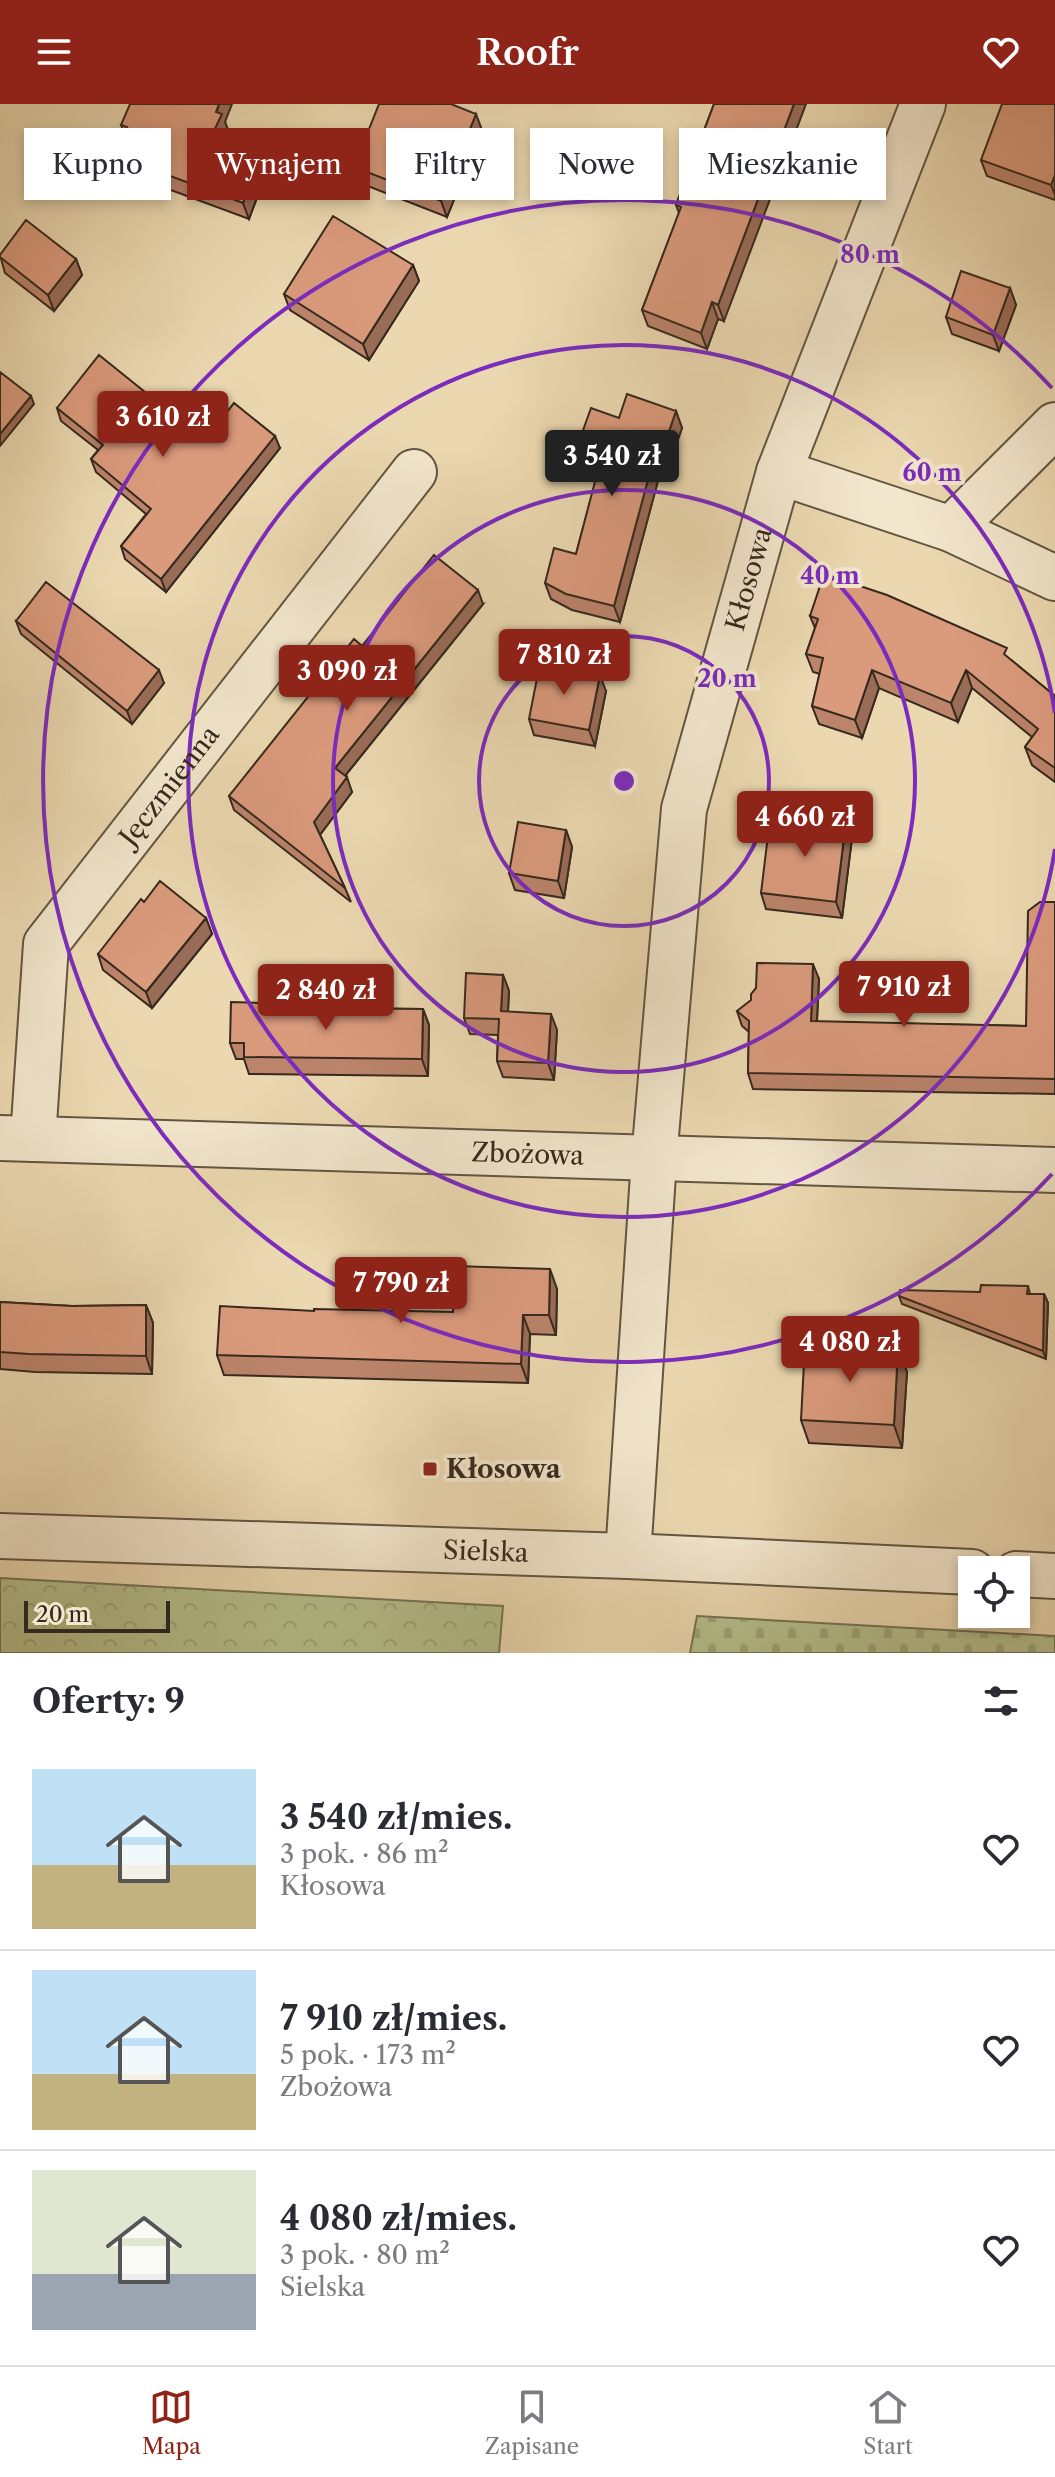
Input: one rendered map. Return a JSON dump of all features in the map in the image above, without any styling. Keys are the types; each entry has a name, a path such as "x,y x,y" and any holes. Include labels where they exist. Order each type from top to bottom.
{"street":[{"name":"Kłosowa","path":"628,1556 654,1159 684,809 779,472 923,104"},
{"path":"951,529 1055,425"},
{"name":"Jęczmienna","path":"16,1139 46,944 414,472"},
{"path":"779,472 951,529 1055,578"},
{"name":"Zbożowa","path":"16,1139 1055,1170"},
{"name":"Sielska","path":"0,1536 628,1556 958,1571"},
{"path":"1030,1575 1055,1576"}],"green space":[{"path":"0,1578 503,1606 499,1653 0,1653"},
{"path":"697,1616 1055,1636 1055,1653 690,1653"}],"building":[{"path":"130,104 219,104 216,112 222,114 215,128 187,128 187,182 171,176 171,128 127,128 121,125"},
{"path":"379,104 451,104 476,114 470,128 386,128 386,180 370,173 369,128"},
{"path":"714,104 794,104 785,128 705,128"},
{"path":"1002,104 1055,104 1055,175 1051,185 981,160"},
{"path":"679,197 679,200 758,200 718,305 712,302 701,333 642,310 681,207 676,205"},
{"path":"333,216 413,265 363,344 284,294"},
{"path":"26,220 76,259 48,295 0,257"},
{"path":"961,271 1010,288 993,335 946,317"},
{"path":"99,355 196,433 208,418 217,425 234,403 275,436 161,579 121,546 151,509 91,459 103,445 57,408"},
{"path":"0,372 31,396 0,434"},
{"path":"627,394 676,411 658,463 653,461 614,606 566,594 545,583 554,548 576,554 601,459 576,450 591,408 619,418"},
{"path":"434,555 478,590 335,768 347,777 314,822 345,888 229,796 354,639 362,646"},
{"path":"824,574 887,595 1007,648 1004,654 1055,696 1055,768 1025,747 1038,729 966,670 951,703 872,670 855,720 812,706 823,658 806,654 818,619 810,616"},
{"path":"46,582 159,670 127,711 16,621"},
{"path":"540,663 600,675 589,730 529,719"},
{"path":"795,815 846,822 836,902 761,893 769,827 794,829"},
{"path":"518,822 566,830 558,881 509,873"},
{"path":"160,881 206,918 146,992 98,954 141,899 144,902"},
{"path":"1040,902 1055,902 1055,1079 748,1073 749,1021 737,1011 751,1000 756,988 757,963 813,964 811,1021 1026,1026 1028,911"},
{"path":"466,973 503,975 501,1011 551,1014 548,1063 497,1061 499,1019 464,1018"},
{"path":"231,1002 326,1005 326,1008 423,1009 422,1059 244,1057 244,1043 230,1043"},
{"path":"454,1266 550,1269 549,1315 523,1315 521,1364 217,1355 220,1306 314,1311 453,1312"},
{"path":"981,1285 1028,1286 1027,1294 1044,1294 1043,1351 899,1296 900,1290 980,1292"},
{"path":"0,1302 72,1306 146,1305 146,1356 0,1352"},
{"path":"805,1344 898,1349 894,1425 801,1420"}],"place":[{"name":"Kłosowa","path":"430,1469"}]}
